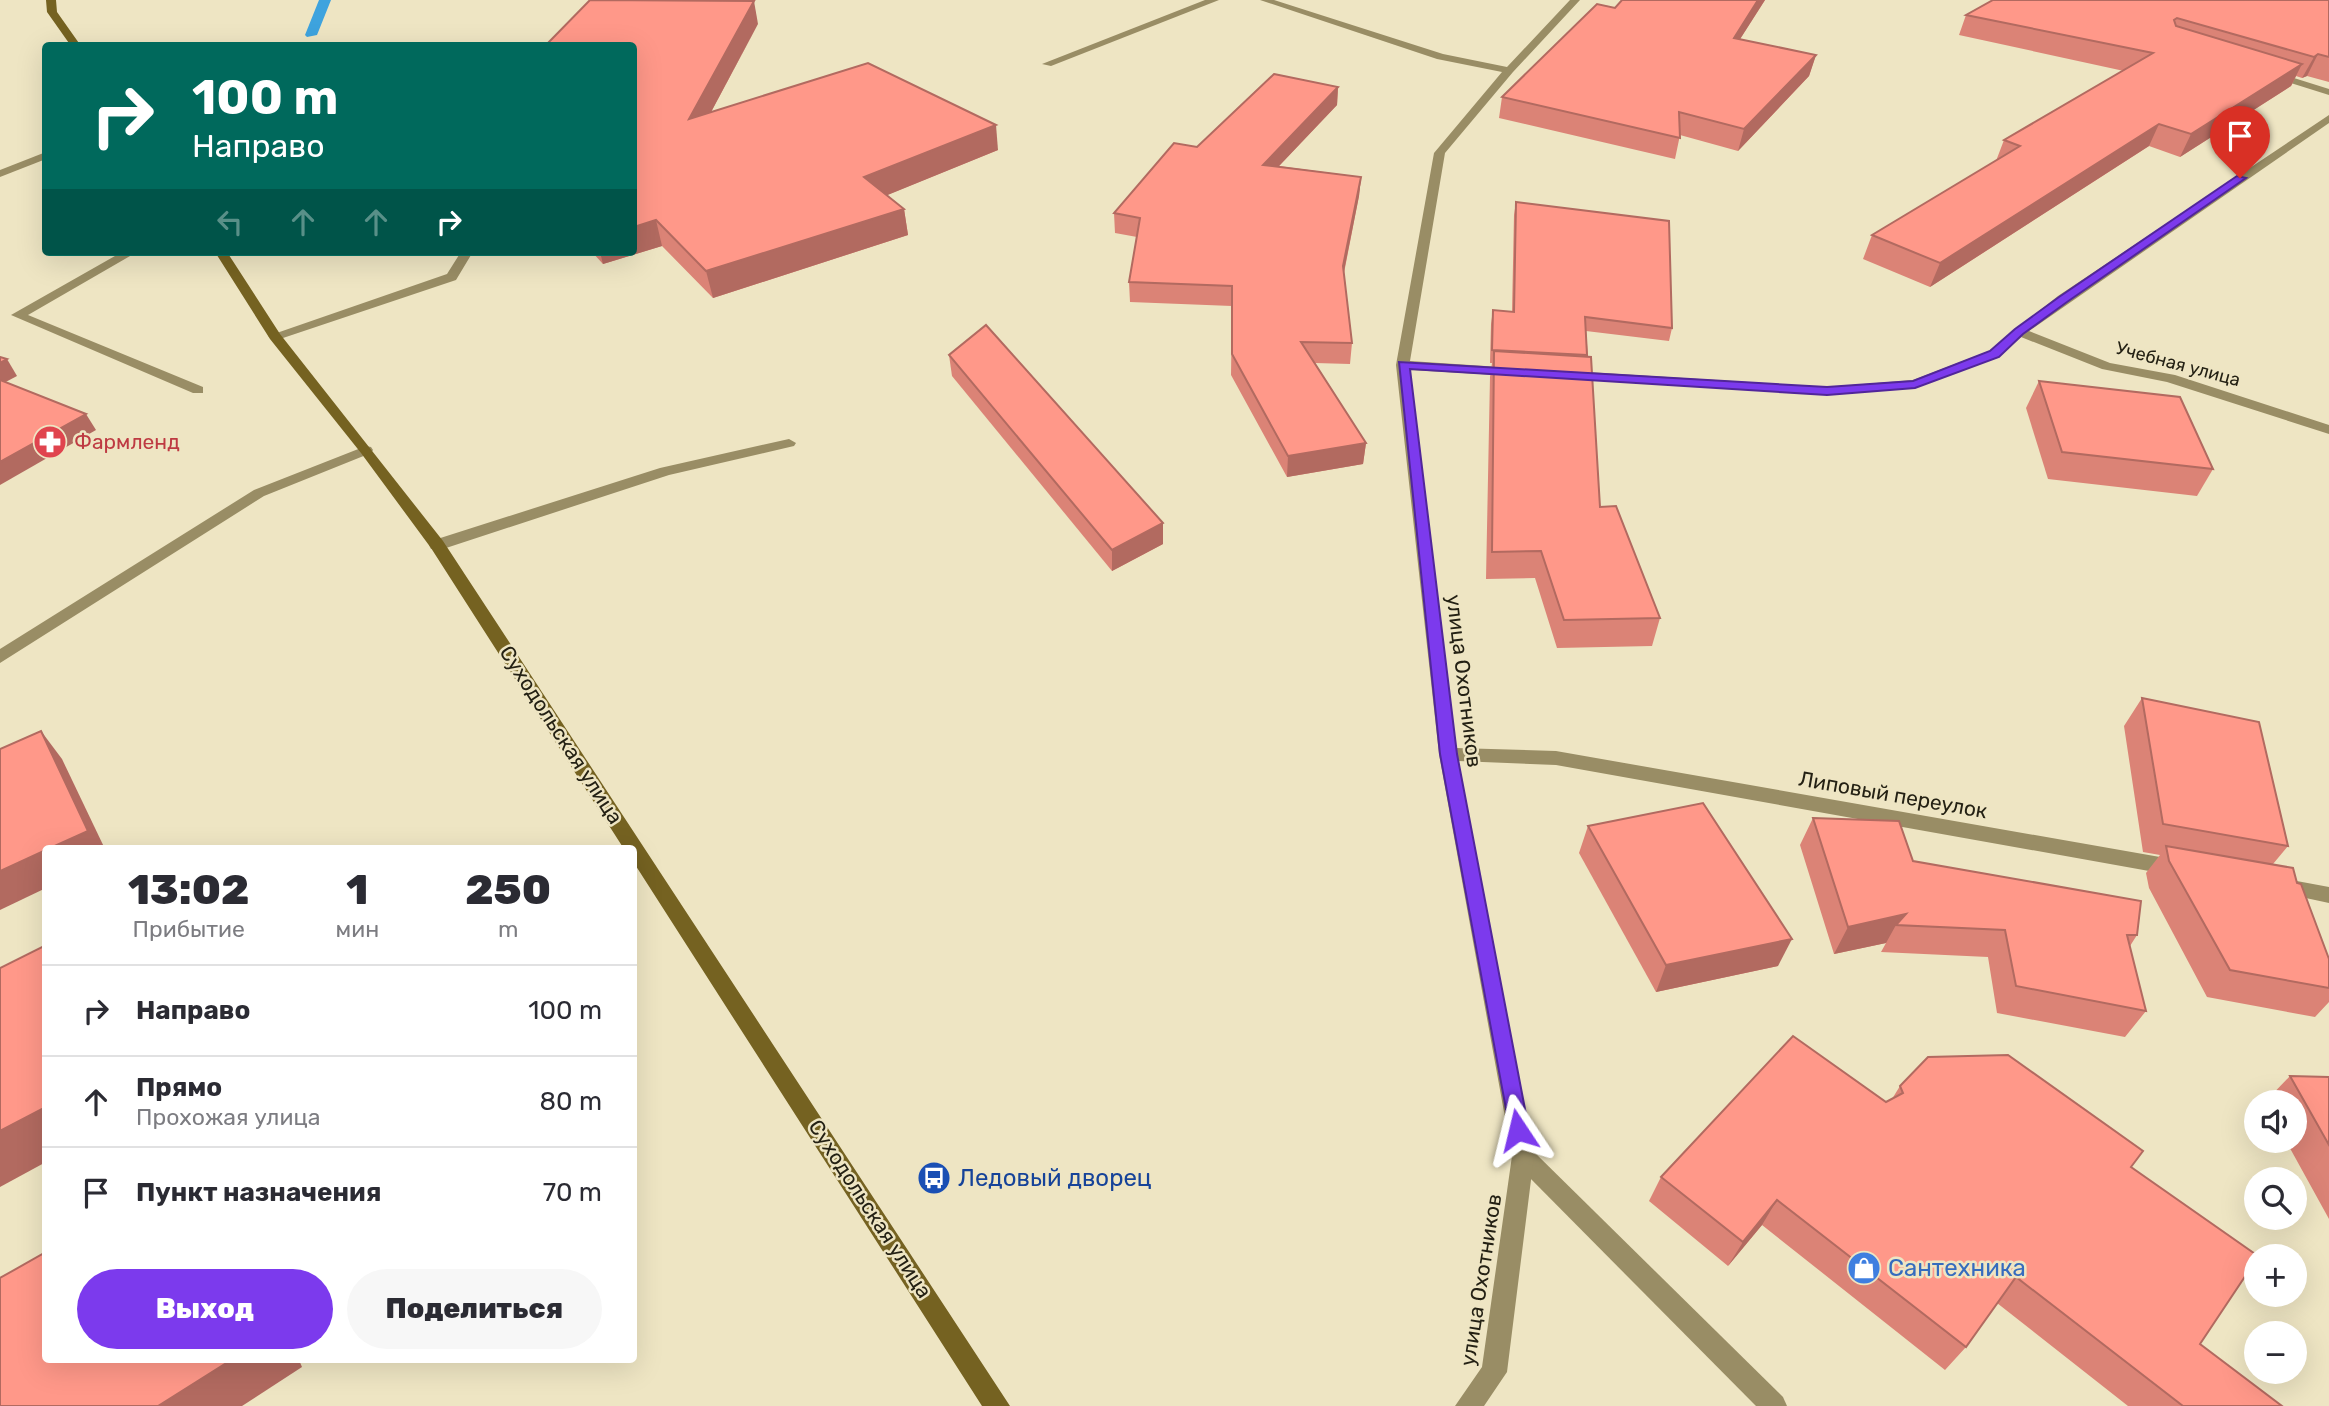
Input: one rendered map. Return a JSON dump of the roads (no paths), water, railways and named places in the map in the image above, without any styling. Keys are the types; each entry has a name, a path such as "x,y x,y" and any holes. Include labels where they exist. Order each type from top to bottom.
{"main road":[{"path":"51,0 52,12 73,42"},
{"name":"Суходольская улица","path":"224,256 275,336 437,545 632,845"},
{"name":"Суходольская улица","path":"637,852 997,1406"}],"street":[{"path":"1047,64 1214,0"},
{"path":"1265,0 1441,57 1509,70"},
{"name":"улица Охотников","path":"1468,1406 1494,1372 1523,1156 1448,754 1403,365 1440,153 1509,70 1574,0"},
{"path":"2263,71 2329,92"},
{"path":"1553,374 1827,391 1915,384 1994,354 2019,332 2329,118"},
{"path":"0,174 42,157"},
{"path":"124,256 18,315 198,390"},
{"path":"275,336 452,277 464,256"},
{"name":"Учебная улица","path":"2019,332 2107,366 2170,378 2329,430"},
{"path":"1403,365 1526,372"},
{"path":"437,545 665,471 789,443"},
{"path":"7,652 259,494 366,450"},
{"name":"Липовый переулок","path":"1448,754 1556,758 2193,871"},
{"path":"2261,883 2329,895"},
{"path":"1523,1156 1774,1406"}],"waterway":[{"path":"311,35 325,0"}],"place":[{"name":"Фармленд","path":"50,442"},
{"name":"Ледовый дворец","path":"934,1178"},
{"name":"Сантехника","path":"1864,1268"}]}
